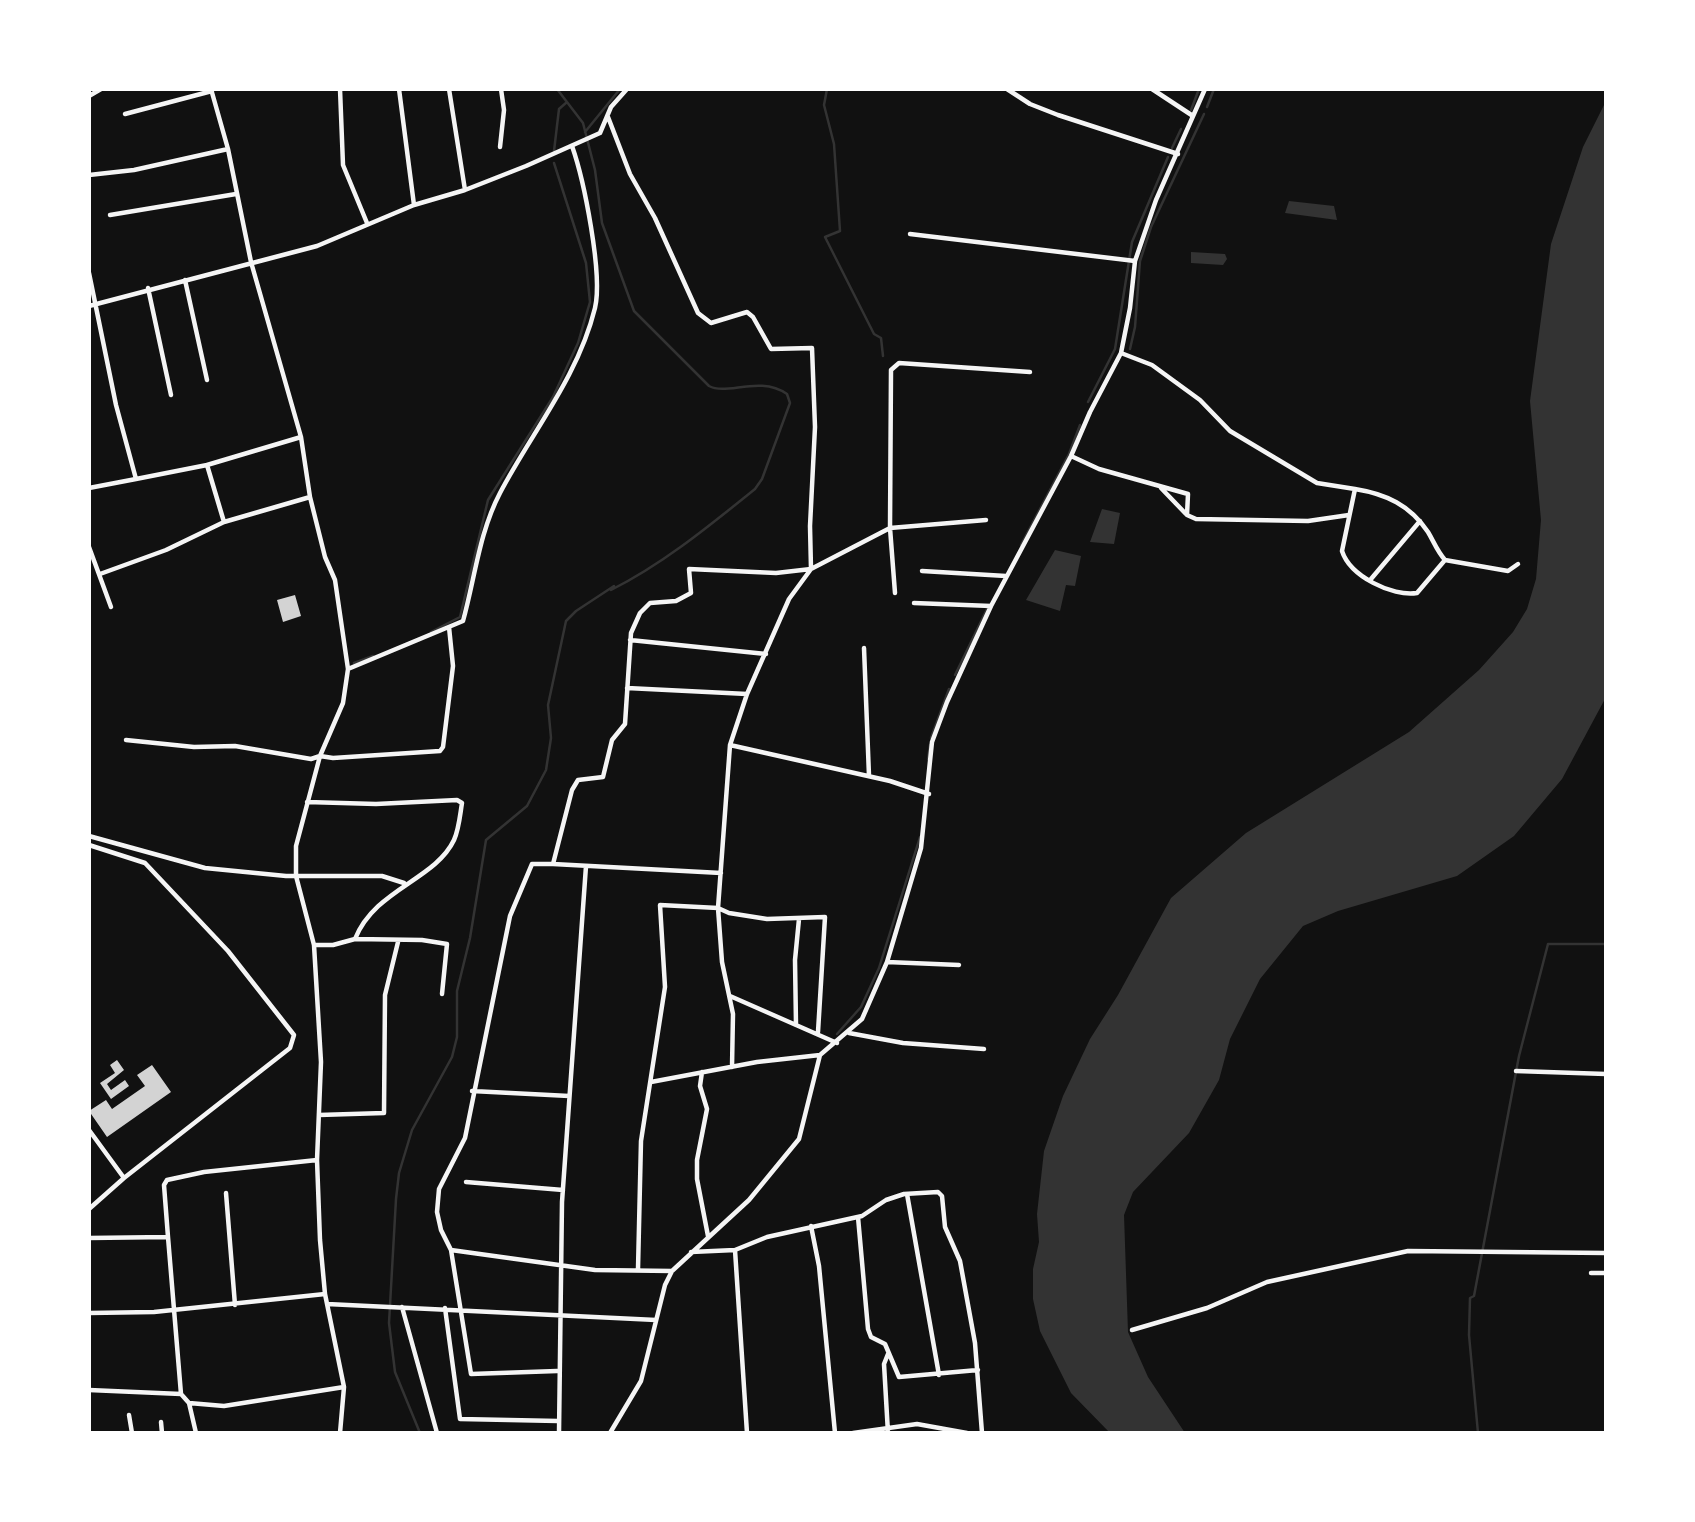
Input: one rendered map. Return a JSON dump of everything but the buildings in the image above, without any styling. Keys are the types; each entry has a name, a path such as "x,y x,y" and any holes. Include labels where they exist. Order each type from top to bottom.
{"street":[{"path":"89,96 101,89"},
{"path":"340,89 343,165 367,223"},
{"path":"399,89 414,205"},
{"path":"449,89 464,190"},
{"path":"500,147 504,110 501,89"},
{"path":"89,306 148,288 317,246 414,205 464,190 597,135 611,107 626,89"},
{"path":"1007,89 1048,111 1178,154"},
{"path":"1153,89 1193,116"},
{"path":"651,1082 820,1055 849,1033 862,1019 887,962 921,848 929,794 932,742 947,702 991,606 1071,456 1090,412 1121,353 1130,308 1131,260 1205,89"},
{"path":"125,114 211,90 228,149 251,262 301,437 310,497 325,557 335,580 348,669 343,703 320,756 307,802 296,846 296,876 314,945 321,1062 317,1160 325,1294 344,1387 340,1433"},
{"path":"608,117 630,174 655,218 698,313 711,323 747,312 753,317 771,349 812,348 815,426 810,526 811,569 789,599 747,694 730,745 718,908 722,962 730,996 735,1039 732,1067"},
{"path":"348,669 463,621 487,521 500,493 577,362 596,306 584,182 572,146"},
{"path":"89,175 134,170 228,149"},
{"path":"110,215 236,194"},
{"path":"910,234 1131,260"},
{"path":"89,273 116,405 136,479"},
{"path":"185,280 207,380"},
{"path":"148,288 171,395"},
{"path":"1121,353 1152,365 1200,400 1230,431 1317,482 1382,493 1400,503 1420,521 1445,560 1508,571 1518,564"},
{"path":"895,593 890,528 889,377 895,365 1030,372"},
{"path":"89,488 207,465 301,437"},
{"path":"1071,456 1099,469 1188,494 1187,515"},
{"path":"207,465 224,522"},
{"path":"1160,487 1187,515 1196,519 1307,521 1349,515"},
{"path":"1355,489 1344,555 1356,570 1370,580 1404,595 1417,593 1445,560"},
{"path":"100,574 166,550 224,522 310,497"},
{"path":"553,864 572,790 578,780 603,777 612,740 625,724 630,640 640,613 650,603 676,601 691,593 689,569 776,573 811,569 890,528 986,520"},
{"path":"1370,580 1420,521"},
{"path":"89,547 111,607"},
{"path":"922,571 1006,576"},
{"path":"914,603 991,606"},
{"path":"126,740 194,747 235,746 311,760 320,756 333,758 440,751 443,747 453,666 449,627"},
{"path":"630,640 766,654"},
{"path":"864,648 869,776"},
{"path":"627,688 747,694"},
{"path":"730,745 869,776 929,794"},
{"path":"307,802 376,804 457,800 462,803 455,838 449,848 378,905 360,926 355,939"},
{"path":"89,836 205,868 296,876 382,876 404,884"},
{"path":"89,845 145,863 228,951 294,1035 290,1048 124,1178 89,1209"},
{"path":"557,1371 471,1374 451,1250 441,1230 438,1212 439,1189 465,1138 472,1091 481,1064 514,901 532,864 721,873"},
{"path":"559,1433 557,1371 560,1266 586,866"},
{"path":"638,1269 640,1153 665,987 660,905 718,908 755,918 825,917 818,1032"},
{"path":"796,1025 795,960 799,919"},
{"path":"314,945 333,945 355,939 398,942 422,940 447,944 442,994"},
{"path":"319,1115 384,1112 387,1067 385,995 398,942"},
{"path":"887,962 959,965"},
{"path":"730,996 818,1032 836,1043"},
{"path":"849,1033 902,1043 984,1049"},
{"path":"610,1433 641,1381 665,1285 672,1271 750,1200 799,1139 820,1055"},
{"path":"1516,1071 1606,1074"},
{"path":"702,1072 700,1086 707,1110 697,1160 697,1179 708,1236"},
{"path":"472,1091 569,1096"},
{"path":"89,1130 124,1178"},
{"path":"196,1433 189,1403 181,1394 164,1185 167,1180 204,1172 317,1160"},
{"path":"466,1181 564,1190"},
{"path":"690,1252 735,1250 767,1237 858,1217 886,1200 907,1194 933,1190 941,1194 946,1233 960,1261 978,1370 982,1433"},
{"path":"226,1193 235,1305"},
{"path":"907,1194 939,1375"},
{"path":"858,1217 868,1329 871,1337 882,1341 899,1377 978,1370"},
{"path":"811,1226 819,1266 835,1433"},
{"path":"89,1238 169,1237"},
{"path":"451,1250 595,1270 672,1271"},
{"path":"735,1250 747,1433"},
{"path":"1132,1330 1181,1313 1207,1308 1267,1282 1408,1251 1606,1253"},
{"path":"1591,1273 1606,1273"},
{"path":"89,1313 175,1310 325,1294"},
{"path":"327,1304 559,1313 656,1320"},
{"path":"402,1307 437,1433"},
{"path":"445,1308 460,1419 558,1421"},
{"path":"888,1353 884,1364 888,1430"},
{"path":"189,1403 224,1406 344,1387"},
{"path":"89,1390 181,1394"},
{"path":"130,1415 132,1433"},
{"path":"161,1422 162,1433"},
{"path":"853,1433 917,1424 967,1433"}],"shaded area":[{"path":"1606,101 1606,697 1562,779 1514,836 1457,876 1338,911 1303,926 1260,979 1230,1039 1219,1080 1189,1133 1133,1192 1124,1215 1128,1332 1148,1377 1185,1433 1110,1433 1071,1393 1040,1331 1033,1299 1033,1269 1039,1242 1037,1214 1044,1151 1063,1096 1090,1039 1118,995 1171,898 1246,833 1409,732 1479,670 1513,632 1527,609 1536,579 1541,520 1530,401 1551,244 1583,147"},
{"path":"1289,201 1334,206 1337,220 1285,213"},
{"path":"1191,252 1225,254 1227,259 1223,265 1191,263"},
{"path":"1102,509 1120,513 1114,544 1090,542"},
{"path":"1055,550 1081,556 1075,586 1066,585 1060,611 1026,600"}],"waterway":[{"path":"420,1433 395,1372 389,1323 396,1199 399,1173 412,1130 452,1057 457,1037 457,991 470,938 486,840 527,806 546,770 551,738 548,705 566,621 576,611 614,586 611,590 667,556 755,489 762,479 790,403 787,394 766,386 725,389 709,386 634,311 602,223 595,170 583,123 557,89"},
{"path":"585,132 620,89"},
{"path":"827,89 824,105 834,144 840,231 825,237 874,334 881,338 883,356"},
{"path":"1191,110 1199,89"},
{"path":"1207,107 1214,89"},
{"path":"554,151 559,109 567,102"},
{"path":"1130,349 1135,327 1140,261 1151,227 1204,114"},
{"path":"1172,148 1181,129"},
{"path":"1088,402 1115,349 1132,242 1168,157"},
{"path":"431,632 460,617 488,500 553,397 578,343 590,302 586,263 554,163"},
{"path":"1021,545 1069,454 1080,425"},
{"path":"955,675 987,609"},
{"path":"354,663 373,656"},
{"path":"931,738 949,689"},
{"path":"928,759 930,745"},
{"path":"837,1034 861,1007 879,968 920,837"},
{"path":"1478,1433 1469,1335 1470,1298 1474,1296 1519,1056 1548,944 1606,944"}]}
